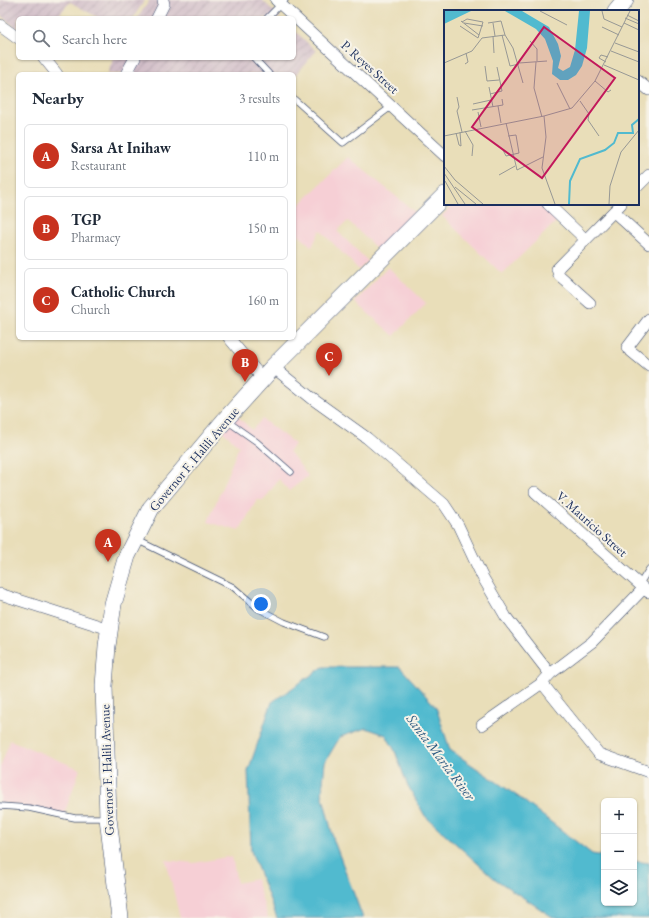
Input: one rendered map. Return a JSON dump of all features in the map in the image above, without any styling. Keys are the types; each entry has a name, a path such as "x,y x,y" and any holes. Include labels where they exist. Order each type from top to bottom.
{"main road":[{"path":"617,10 625,0"},
{"name":"Governor F. Halili Avenue","path":"120,918 108,818 104,686 109,629 118,587 127,556 152,508 267,372 444,196"}],"street":[{"path":"158,16 164,4 163,0"},
{"name":"P. Reyes Street","path":"280,1 444,155"},
{"path":"0,25 16,37"},
{"path":"46,60 55,72"},
{"path":"127,72 134,60"},
{"path":"639,81 649,90"},
{"path":"639,185 649,175"},
{"path":"549,205 585,239"},
{"path":"590,303 559,274 557,269 585,239 617,208 649,244"},
{"path":"649,319 627,348 649,366"},
{"path":"231,340 267,372 314,400 367,438 444,504 458,525 482,576 506,617 550,674"},
{"name":"V. Mauricio Street","path":"535,492 644,589"},
{"path":"482,725 542,683 550,674 592,642 644,589"},
{"path":"0,594 109,629"},
{"path":"542,683 599,754 649,772"}],"lane":[{"path":"269,16 280,1"},
{"path":"256,60 267,72"},
{"path":"296,101 343,144 392,106"},
{"path":"225,420 257,442 291,472"},
{"path":"135,539 234,587 259,609 278,619 324,637"},
{"path":"644,589 649,569"},
{"path":"0,806 29,808 75,818 108,818"}],"shaded area":[{"path":"0,0 145,0 134,16 95,16 70,2 58,16 16,16 16,27 0,15"},
{"path":"150,0 262,0 279,16 138,16"},
{"path":"296,32 316,51 296,75 296,72 108,72 113,60 296,60"},
{"path":"348,157 415,212 378,250 348,221 337,231 368,261 359,270 320,230 312,247 296,233 296,208"},
{"path":"452,205 546,205 560,218 502,274 442,216"},
{"path":"388,267 426,303 394,336 355,302"},
{"path":"236,415 252,430 262,419 295,444 289,451 308,476 289,491 279,479 264,500 257,500 239,531 208,522 239,446 222,431"},
{"path":"10,740 80,769 64,815 0,802 0,768"},
{"path":"232,856 237,883 256,879 268,918 180,918 166,860 194,863"}],"water":[{"name":"Santa Maria River","path":"323,667 400,667 436,707 450,750 520,798 592,854 601,856 601,906 637,906 637,861 649,863 649,918 554,918 495,879 425,816 407,784 395,751 386,735 366,728 340,737 325,762 322,793 334,841 363,918 277,918 251,851 248,771 272,702"}],"place":[{"name":"Catholic Church","path":"329,376"},
{"name":"TGP","path":"245,382"},
{"name":"Sarsa At Inihaw","path":"108,562"}]}
